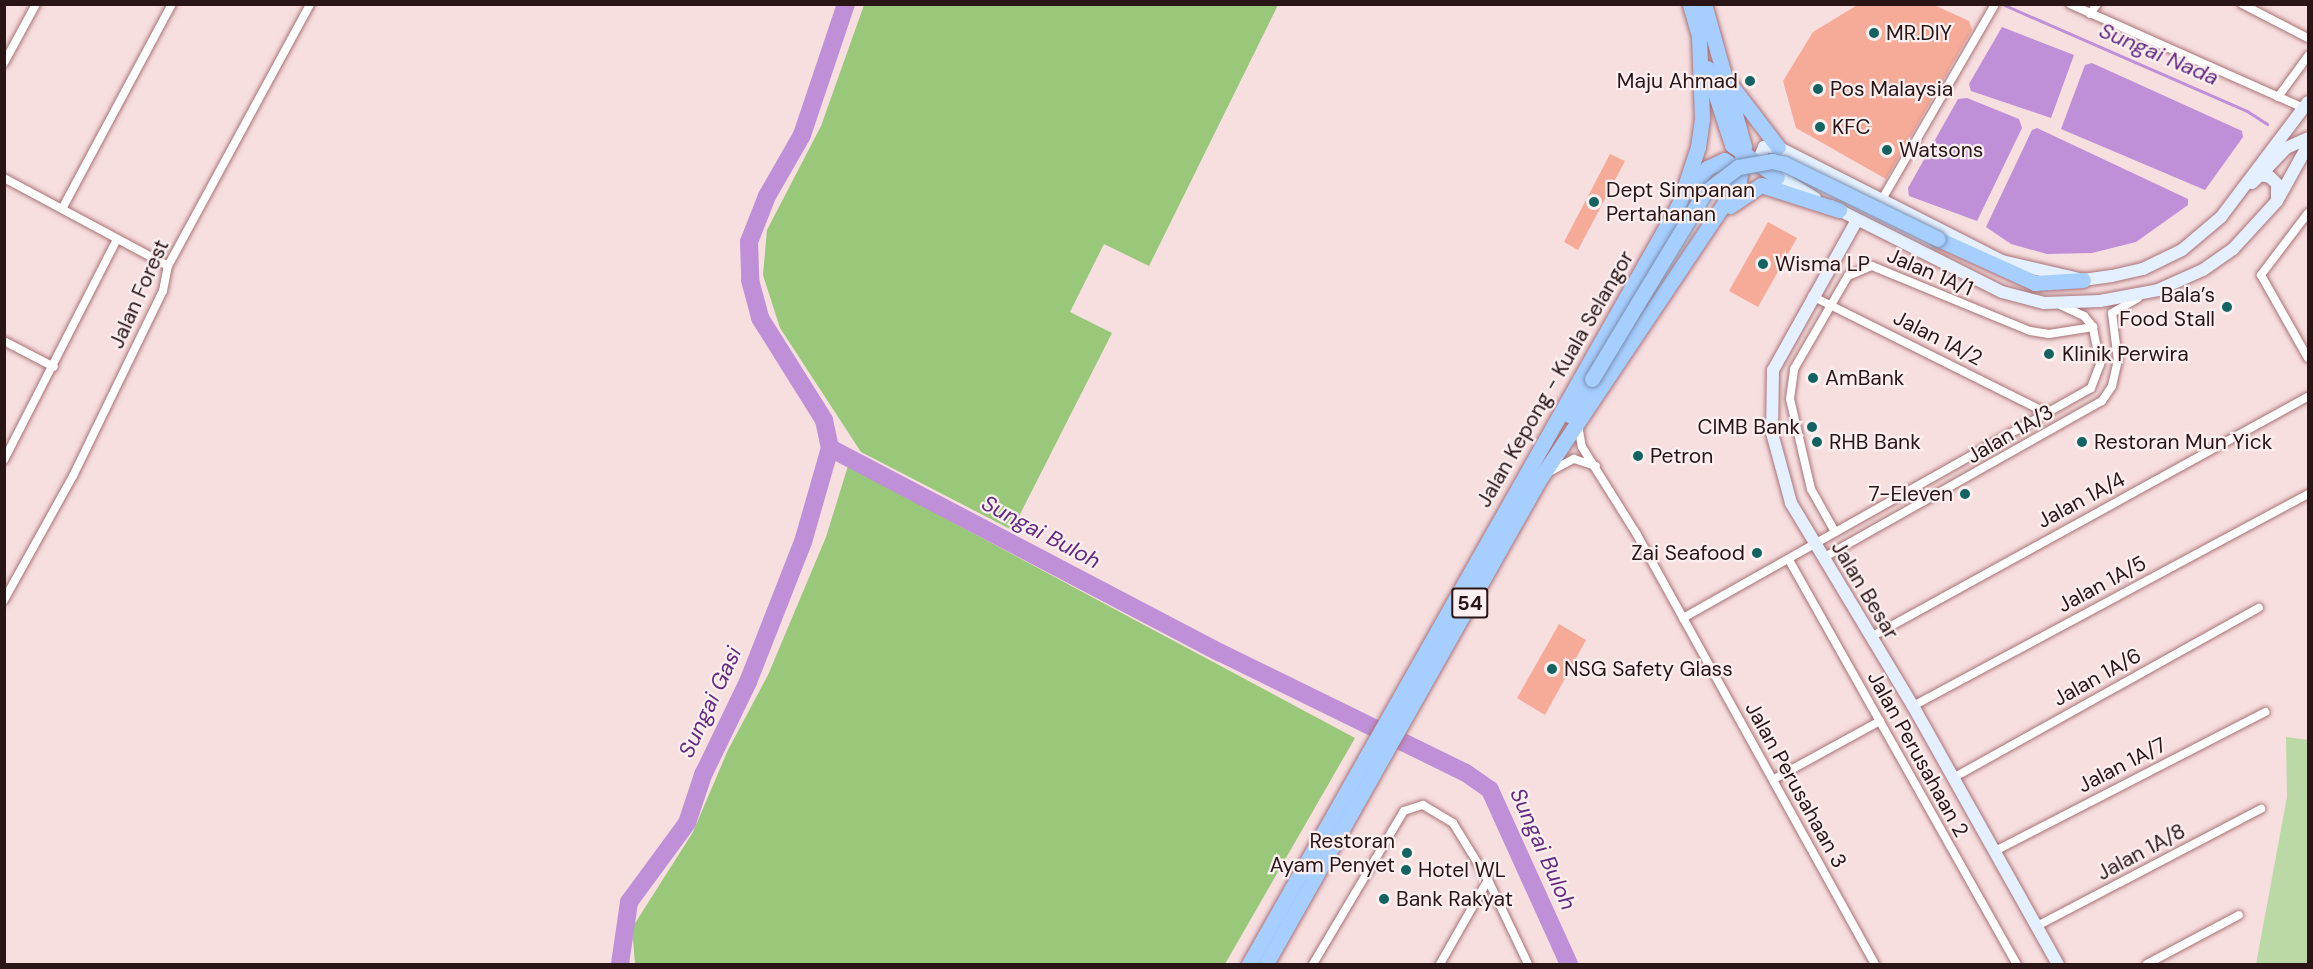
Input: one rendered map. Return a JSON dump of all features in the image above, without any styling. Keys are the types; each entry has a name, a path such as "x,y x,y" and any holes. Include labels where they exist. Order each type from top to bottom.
{"highway":[{"name":"Jalan Kepong - Kuala Selangor","path":"1396,722 1533,459 1679,204 1698,147 1702,119 1699,36 1690,4"},
{"name":"54","path":"1578,423 1720,215 1739,181 1745,158 1704,4"},
{"path":"1699,36 1719,111 1732,145 1745,158 1777,177"},
{"path":"1723,75 1779,147"},
{"path":"1679,204 1716,161 1731,162 1739,181"},
{"path":"1533,459 1592,379 1704,193 1738,167 1772,161 1785,164 1938,239 2035,283 2083,280"},
{"path":"1720,215 1746,192 1761,185 1839,210"},
{"name":"Jalan Kepong - Kuala Selangor","path":"1376,757 1539,480 1578,423"},
{"name":"54","path":"1249,964 1376,757"},
{"name":"54","path":"1266,964 1376,757"}],"main road":[{"path":"2241,195 2306,105"},
{"path":"2308,138 2286,148 2241,195 2182,250 2143,269 2083,280 2002,261 1779,147 1764,147 1760,157 1777,177 1857,220 2002,292 2057,304 2144,295 2203,270 2259,225 2277,201 2308,145"},
{"path":"2293,172 2308,161"},
{"path":"2260,175 2275,180 2277,201"},
{"name":"Jalan Besar","path":"1857,220 1812,296 1773,370 1769,393 1772,433 1791,503 1913,706 2058,964"}],"street":[{"path":"4,63 36,4"},
{"path":"62,209 172,4"},
{"name":"Jalan Forest","path":"4,600 77,466 163,291 168,266 310,4"},
{"path":"2070,4 2278,97 2306,105"},
{"path":"2090,14 2097,4"},
{"path":"2242,4 2308,38"},
{"path":"1881,201 1993,8"},
{"path":"2278,97 2308,57"},
{"path":"4,178 168,266"},
{"path":"2308,213 2261,275 2308,358"},
{"path":"4,460 54,367 117,238"},
{"name":"Jalan 1A/1","path":"1834,530 1811,489 1790,399 1794,369 1848,276 1872,266 2012,327 2049,334 2093,327"},
{"name":"Jalan 1A/3","path":"1823,558 2102,401 2116,373 2112,313 2144,295"},
{"name":"Jalan 1A/2","path":"1812,296 2047,413"},
{"path":"2057,304 2084,316 2093,327"},
{"name":"Jalan 1A/3","path":"1683,618 1790,560 1813,542 1834,530 2091,388 2098,378 2100,350 2093,327"},
{"path":"4,340 54,367"},
{"path":"2100,350 2116,346"},
{"name":"Jalan 1A/4","path":"1870,637 2308,397"},
{"name":"Jalan Perusahaan 3","path":"1578,423 1582,447 1597,466 1774,779 1875,964"},
{"path":"1539,480 1574,459 1597,466"},
{"name":"Jalan 1A/5","path":"1913,706 2308,494"},
{"name":"Jalan Perusahaan 2","path":"1790,560 2017,964"},
{"name":"Jalan 1A/6","path":"1953,778 2259,608"},
{"name":"Jalan 1A/7","path":"1995,851 2265,712"},
{"path":"1774,779 1880,721"},
{"path":"1313,964 1404,811 1423,805 1453,823 1488,880 1528,964"},
{"name":"Jalan 1A/8","path":"2037,926 2261,809"},
{"path":"1440,964 1488,880"},
{"path":"2147,964 2239,915"}],"green space":[{"path":"864,5 1278,5 1149,266 1104,244 1070,312 1112,333 1012,530 861,452 780,328 763,275 767,230 821,126"},
{"path":"848,466 1355,738 1225,964 635,964 632,928 693,832 728,750 768,675 826,537"},
{"path":"2286,737 2308,740 2308,964 2256,964 2287,797"}],"shaded area":[{"path":"2002,27 2074,55 2051,118 1971,91 1969,84"},
{"path":"2092,63 2242,131 2243,137 2205,190 2061,129 2085,65"},
{"path":"1967,98 2019,119 2022,128 1977,221 1909,196 1908,188 1958,99"},
{"path":"2037,128 2188,199 2188,205 2136,242 2092,253 2047,254 2011,244 1986,227 2032,130"}],"building":[{"path":"1859,4 1932,4 1969,21 1972,30 1886,179 1796,128 1783,81 1813,32"},
{"name":"Dept Simpanan Pertahanan","path":"1610,154 1625,161 1578,250 1564,242"},
{"name":"Wisma LP","path":"1768,222 1797,238 1758,307 1729,291"},
{"name":"NSG Safety Glass","path":"1559,624 1586,640 1545,715 1517,698"}],"waterway":[{"name":"Sungai Buloh","path":"846,4 802,135 767,196 749,242 750,280 760,318 824,420 830,448 1221,653 1466,773 1490,790 1569,964"},
{"name":"Sungai Nada","path":"2002,4 2247,111 2267,124"},
{"name":"Sungai Gasi","path":"620,964 629,902 687,823 703,775 748,682 803,542 830,448"}],"place":[{"name":"MR.DIY","path":"1874,33"},
{"name":"Maju Ahmad","path":"1750,81"},
{"name":"Pos Malaysia","path":"1818,89"},
{"name":"KFC","path":"1820,127"},
{"name":"Watsons","path":"1887,150"},
{"name":"Dept Simpanan Pertahanan","path":"1594,202"},
{"name":"Wisma LP","path":"1763,264"},
{"name":"Bala’s Food Stall","path":"2227,307"},
{"name":"Klinik Perwira","path":"2049,354"},
{"name":"AmBank","path":"1813,378"},
{"name":"CIMB Bank","path":"1812,427"},
{"name":"RHB Bank","path":"1817,442"},
{"name":"Restoran Mun Yick","path":"2082,442"},
{"name":"Petron","path":"1638,456"},
{"name":"7-Eleven","path":"1965,494"},
{"name":"Zai Seafood","path":"1757,553"},
{"name":"NSG Safety Glass","path":"1552,669"},
{"name":"Restoran Ayam Penyet","path":"1407,853"},
{"name":"Hotel WL","path":"1406,870"},
{"name":"Bank Rakyat","path":"1384,899"}]}
